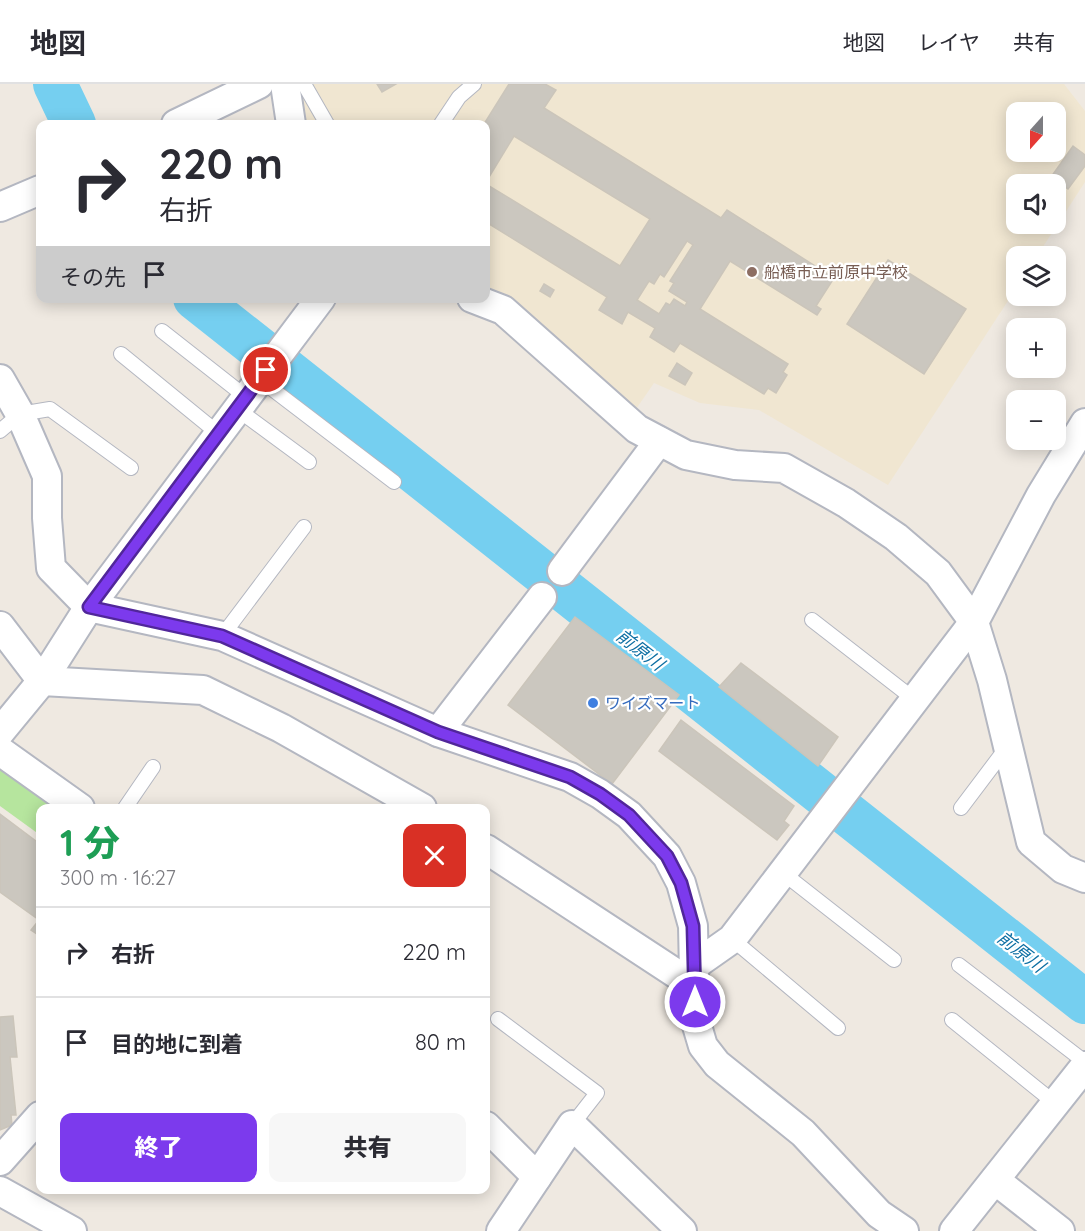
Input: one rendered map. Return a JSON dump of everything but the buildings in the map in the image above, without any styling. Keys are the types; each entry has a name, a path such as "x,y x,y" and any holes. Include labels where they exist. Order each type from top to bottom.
{"street":[{"path":"184,120 259,84"},
{"path":"285,84 290,120"},
{"path":"0,207 36,192"},
{"path":"0,732 42,681 89,607 317,303"},
{"path":"485,303 503,310 637,429 686,455 735,465 784,468 846,503 896,537 938,573 974,622 992,680 1006,747 1031,842 1063,870 1085,878"},
{"path":"0,379 10,423 47,476 47,518 51,568 89,607 222,636 438,732 570,777 629,815 667,856 681,883 693,926 698,1028 703,1046 717,1064 803,1133 879,1214 904,1231"},
{"path":"695,976 732,939 974,622 1041,495 1085,423"},
{"path":"562,571 659,441"},
{"path":"438,732 542,597"},
{"path":"0,626 42,681 203,690 281,728 415,804"},
{"path":"0,751 74,804"},
{"path":"490,851 695,976"},
{"path":"954,1231 1056,1104 1085,1064"},
{"path":"0,1161 36,1120"},
{"path":"503,1230 572,1125 682,1231"},
{"path":"490,1130 537,1177"},
{"path":"995,1180 1060,1231"},
{"path":"0,1191 72,1231"}],"lane":[{"path":"304,84 325,120"},
{"path":"444,120 459,97 474,84"},
{"path":"162,331 257,382 394,482"},
{"path":"120,354 219,434"},
{"path":"257,382 309,462"},
{"path":"10,423 50,409 131,468"},
{"path":"222,636 304,527"},
{"path":"812,621 915,700"},
{"path":"961,808 1006,747"},
{"path":"128,804 153,767"},
{"path":"783,873 894,960"},
{"path":"732,939 838,1028"},
{"path":"959,965 1085,1064"},
{"path":"498,1019 597,1094 572,1125"},
{"path":"952,1020 1056,1104"}],"shaded area":[{"name":"船橋市立前原中学校","path":"294,84 1064,84 1085,111 1085,182 1066,211 1066,174 1006,174 1006,234 1051,234 1043,246 1006,246 1006,304 888,485 759,410 700,403 654,383 634,412 490,296 490,120 300,120"}],"green space":[{"path":"0,767 51,804 36,804 36,832 0,806"}],"waterway":[{"name":"前原川","path":"55,84 72,120"},
{"name":"前原川","path":"201,303 1085,1002"}],"place":[{"name":"船橋市立前原中学校","path":"752,272"},
{"name":"ワイズマート","path":"593,703"}],"route":[{"path":"266,370 89,607 222,636 438,732 570,777 600,794 629,815 667,856 681,883 693,926 695,1002"}]}
